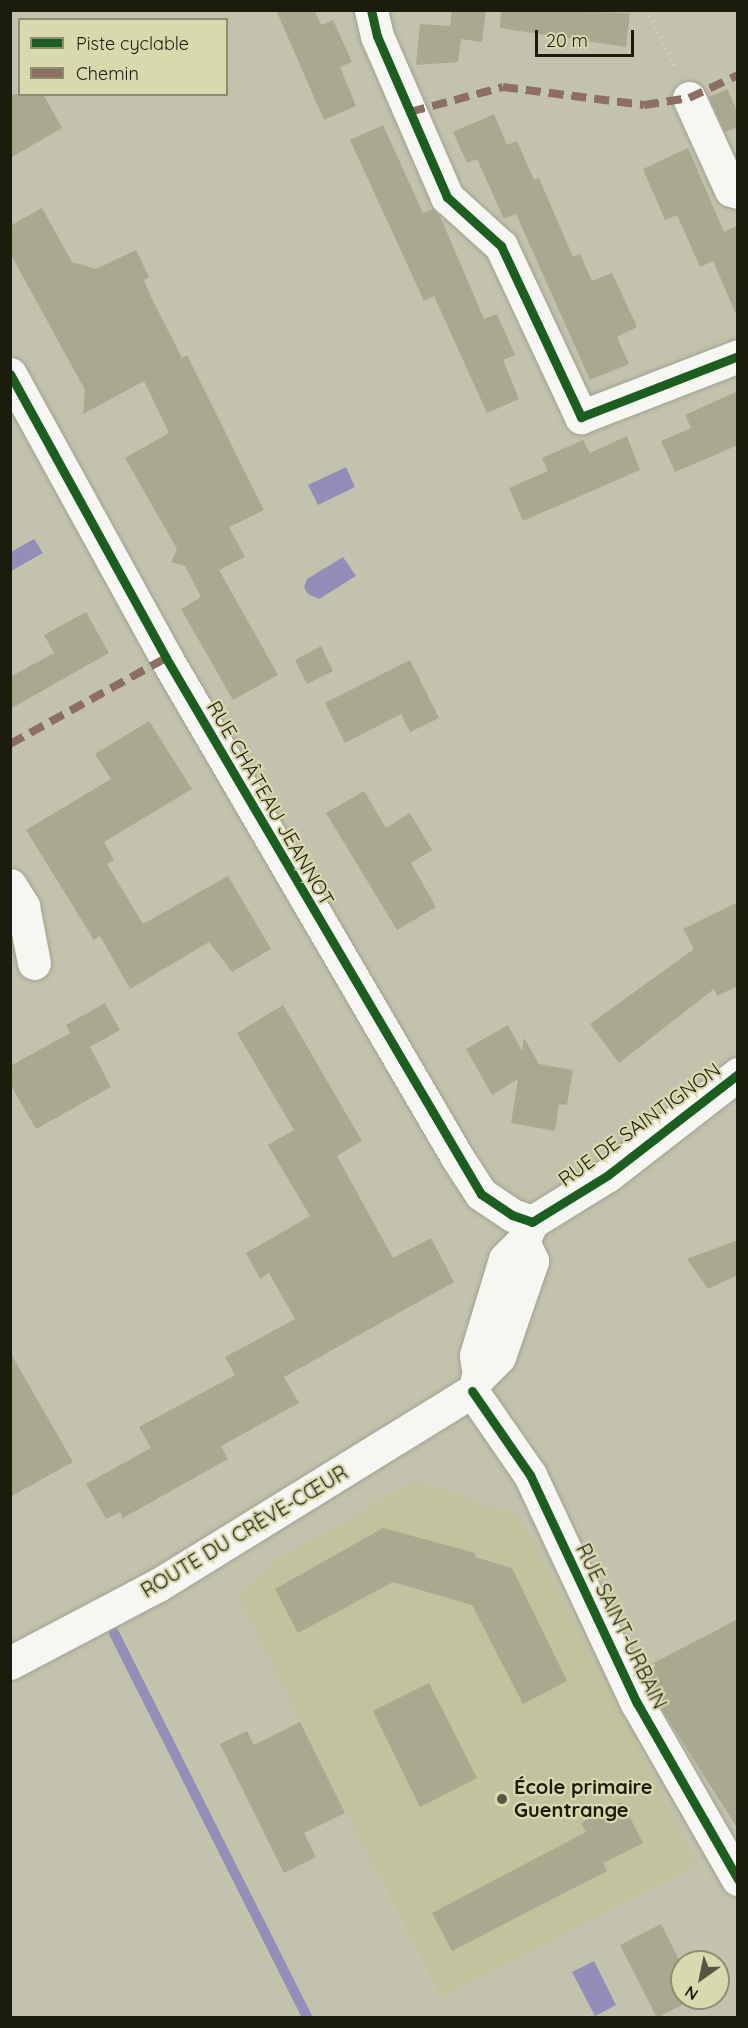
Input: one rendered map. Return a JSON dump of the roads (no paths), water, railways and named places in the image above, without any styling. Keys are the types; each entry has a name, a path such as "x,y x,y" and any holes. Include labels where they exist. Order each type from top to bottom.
{"street":[{"path":"371,10 377,36 447,197 501,246 581,417 738,356"},
{"path":"690,98 731,190 738,192"},
{"name":"RUE CHÂTEAU JEANNOT","path":"10,374 166,658 457,1158 481,1194 512,1215 527,1232"},
{"path":"10,885 23,906 34,963"},
{"name":"RUE DE SAINTIGNON","path":"476,1383 476,1355 506,1260 527,1232 608,1175 738,1074"},
{"name":"ROUTE DU CRÈVE-CŒUR","path":"10,1663 158,1585 476,1383"},
{"name":"RUE SAINT-URBAIN","path":"476,1383 530,1475 637,1702 738,1879"}],"waterway":[{"path":"114,1633 308,2018"}],"place":[{"name":"École primaire Guentrange","path":"502,1799"}]}
